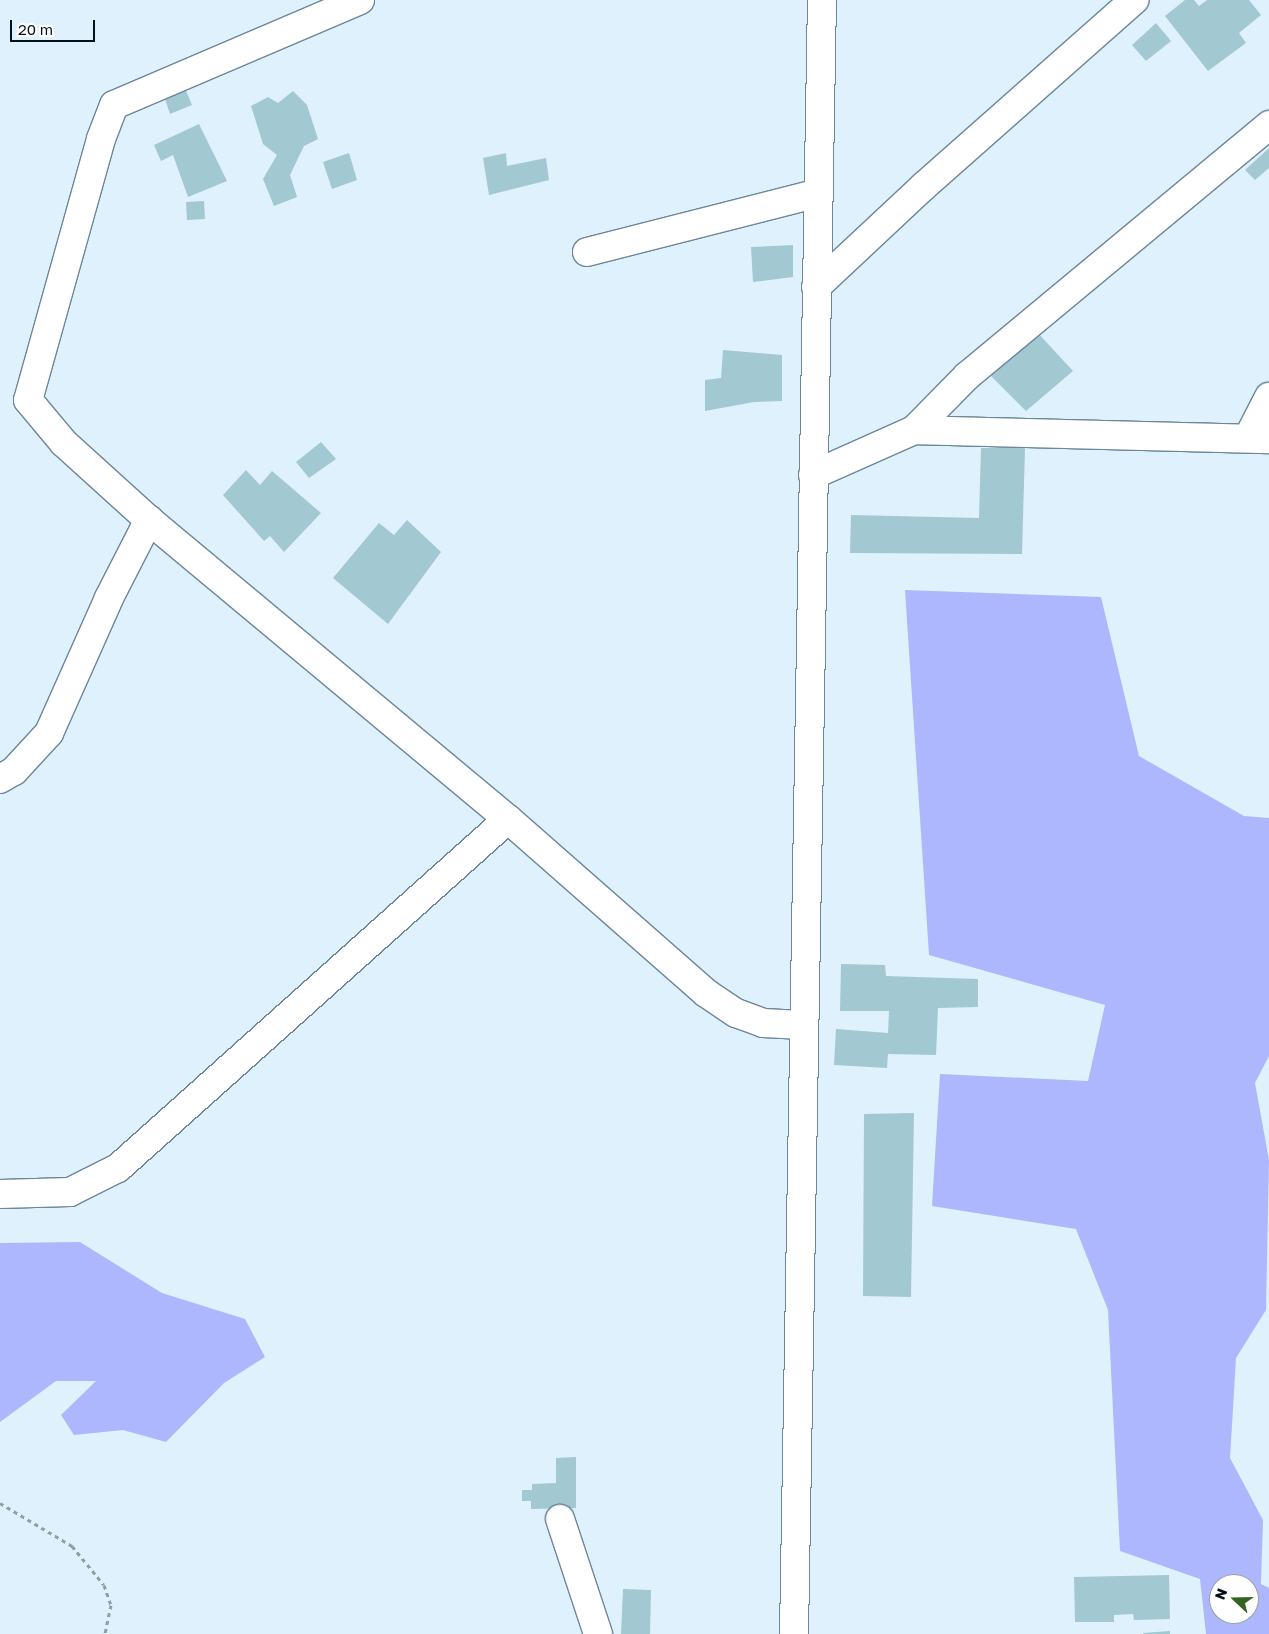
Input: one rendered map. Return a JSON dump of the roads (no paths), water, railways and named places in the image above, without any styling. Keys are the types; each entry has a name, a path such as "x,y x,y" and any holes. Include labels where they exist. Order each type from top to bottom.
{"street":[{"path":"360,0 114,105 100,139 28,400 64,443 149,520 508,819 706,993 736,1013 763,1023 803,1024"},
{"path":"794,1634 822,0"},
{"path":"816,287 924,186 1134,0"},
{"path":"813,475 914,430 967,376 1269,125"},
{"path":"588,252 818,193"},
{"path":"914,430 1259,438 1269,397"},
{"path":"0,779 14,771 49,732 109,598 149,520"},
{"path":"0,1194 70,1192 118,1168 508,819"},
{"path":"560,1519 598,1634"}]}
